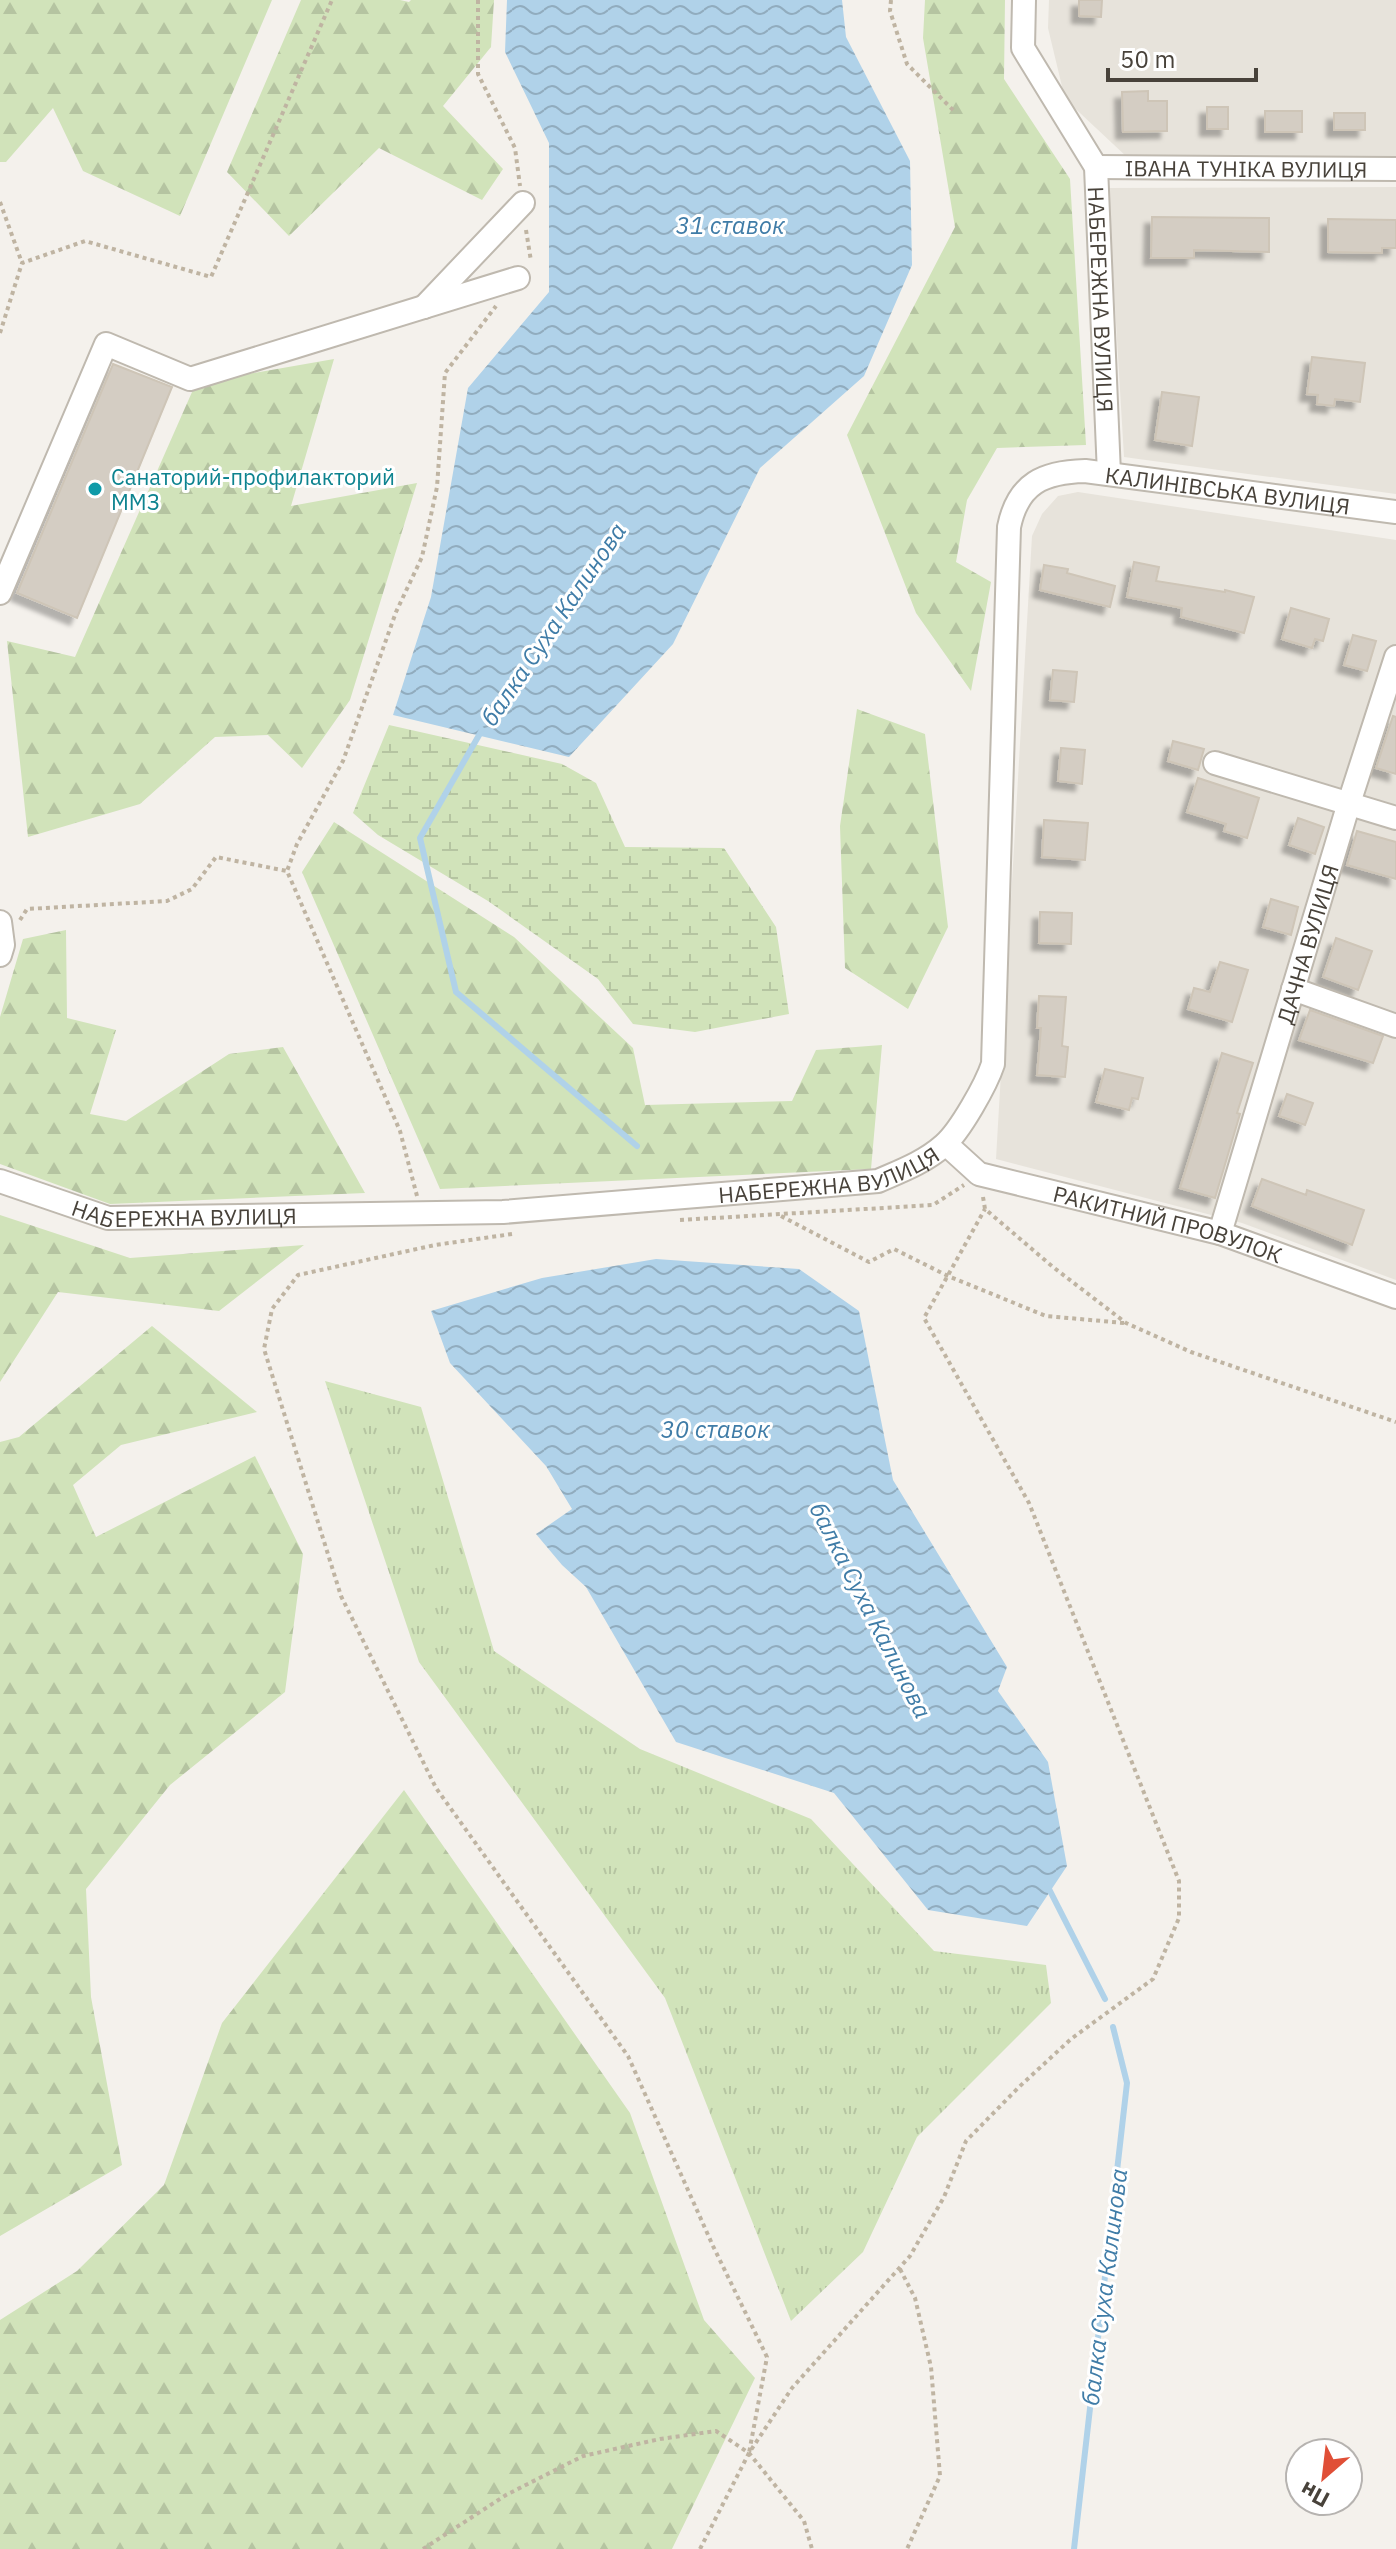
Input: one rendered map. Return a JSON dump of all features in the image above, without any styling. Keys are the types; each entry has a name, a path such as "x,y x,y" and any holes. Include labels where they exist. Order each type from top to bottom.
{"street":[{"name":"НАБЕРЕЖНА ВУЛИЦЯ","path":"1024,0 1023,48 1096,167 1109,474"},
{"name":"ІВАНА ТУНІКА ВУЛИЦЯ","path":"1096,167 1396,169"},
{"path":"423,307 523,203"},
{"path":"0,593 106,344 190,379 518,278"},
{"name":"НАБЕРЕЖНА ВУЛИЦЯ","path":"0,1181 108,1218 503,1212 878,1181 914,1165 946,1144 986,1083 993,1064 1009,527 1012,513 1030,486 1043,476 1061,472"},
{"name":"КАЛИНІВСЬКА ВУЛИЦЯ","path":"1061,472 1109,474 1396,512"},
{"name":"ДАЧНА ВУЛИЦЯ","path":"1220,1233 1396,657"},
{"path":"1215,763 1396,818"},
{"path":"0,922 1,950"},
{"path":"1293,989 1396,1026"},
{"name":"РАКИТНИЙ ПРОВУЛОК","path":"946,1144 979,1174 1220,1233 1396,1297"}],"path":[{"path":"22,263 85,241 211,277 332,0"},
{"path":"421,1213 400,1131 287,871 297,844 343,761 396,612 422,557 437,487 445,373 531,261 515,148 478,74 478,0"},
{"path":"891,0 890,11 907,64 955,112"},
{"path":"0,202 22,263 0,331"},
{"path":"1,950 27,909 167,901 192,889 216,857 287,871"},
{"path":"668,1221 933,1205 979,1174 985,1209 924,1318 1029,1503 1179,1881 1179,1918 1153,1979 1071,2039 966,2141 944,2197 910,2256 792,2388 749,2453 700,2549"},
{"path":"985,1209 1126,1323 1191,1352 1396,1422"},
{"path":"780,1215 869,1262 894,1249 948,1276 1046,1316 1126,1323"},
{"path":"527,1232 435,1245 298,1275 272,1309 264,1349 341,1596 436,1788 628,2056 713,2246 767,2357 749,2453"},
{"path":"899,2268 915,2298 931,2367 940,2476 907,2549"},
{"path":"423,2549 506,2495 583,2456 660,2439 716,2431 749,2453 804,2521 812,2549"}],"shaded area":[{"path":"1049,0 1396,0 1396,161 1128,158 1065,99 1048,28"},
{"path":"1396,187 1396,494 1124,457 1108,188"},
{"path":"1078,492 1396,540 1396,1280 1242,1223 996,1159 1032,536 1042,514 1058,496"}],"green space":[{"path":"0,0 272,0 180,216 83,171 53,108 6,162 0,162"},
{"path":"301,0 494,0 491,47 443,106 503,169 482,200 379,148 289,236 227,172"},
{"path":"925,0 1005,0 1004,79 1070,179 1086,445 997,448 967,500 956,562 991,582 971,691 916,613 847,435 955,227 923,38"},
{"path":"334,359 291,506 417,483 350,700 302,768 268,735 215,737 140,804 28,837 7,641 75,657 196,383"},
{"path":"857,709 925,734 948,927 908,1009 845,968 840,826"},
{"path":"389,725 562,764 596,783 625,847 724,848 776,927 789,1014 695,1032 633,1024 598,979 488,901 378,835 353,813"},
{"path":"334,822 514,937 633,1048 645,1105 792,1101 816,1050 882,1045 871,1169 440,1189 302,872"},
{"path":"66,930 67,1018 116,1030 90,1114 126,1121 229,1054 283,1047 365,1193 110,1204 0,1164 0,1017 23,939"},
{"path":"0,1215 130,1258 304,1245 219,1311 58,1292 0,1382"},
{"path":"152,1326 257,1412 121,1445 73,1485 96,1537 255,1456 303,1554 285,1692 170,1785 86,1889 91,1997 122,2165 0,2236 0,1442 19,1437"},
{"path":"325,1381 421,1407 494,1651 640,1749 811,1819 934,1951 1046,1965 1051,2003 917,2137 863,2252 791,2321 665,1998 419,1662"},
{"path":"404,1790 630,2113 704,2320 755,2378 672,2549 0,2549 0,2320 77,2271 164,2185 222,2023"}],"water":[{"name":"31 ставок","path":"507,0 842,0 846,37 910,161 912,265 864,376 760,468 673,644 569,757 393,715 431,597 468,388 549,292 549,143 505,52"},
{"name":"30 ставок","path":"656,1259 799,1269 859,1311 893,1480 1007,1667 998,1691 1048,1762 1067,1866 1027,1926 928,1910 834,1793 676,1742 586,1587 536,1534 572,1509 546,1466 450,1363 431,1311 542,1278"}],"building":[{"path":"1079,0 1102,0 1101,17 1079,16"},
{"path":"1148,91 1148,101 1167,101 1167,131 1123,132 1122,92"},
{"path":"1207,107 1228,107 1228,129 1207,129"},
{"path":"1265,111 1302,111 1302,132 1265,132"},
{"path":"1334,113 1365,113 1365,130 1334,130"},
{"path":"1152,217 1269,218 1269,252 1194,250 1194,258 1151,258"},
{"path":"1328,219 1396,220 1396,248 1382,248 1382,253 1328,252"},
{"path":"1312,357 1365,363 1360,402 1335,399 1334,406 1317,404 1318,395 1307,394"},
{"name":"Санаторий-профилакторий ММЗ","path":"113,364 172,387 77,618 17,593"},
{"path":"1162,392 1199,397 1192,446 1155,440"},
{"path":"1134,562 1159,567 1156,581 1254,597 1244,633 1181,617 1182,608 1127,597"},
{"path":"1044,565 1068,569 1067,573 1115,586 1110,607 1040,590"},
{"path":"1291,608 1329,619 1323,641 1315,639 1312,648 1282,639"},
{"path":"1353,635 1376,641 1367,671 1344,665"},
{"path":"1053,670 1077,672 1074,702 1050,700"},
{"path":"1393,716 1396,717 1396,774 1376,768"},
{"path":"1173,741 1204,749 1198,770 1168,761"},
{"path":"1061,748 1085,750 1082,784 1058,781"},
{"path":"1198,778 1259,798 1247,838 1224,831 1226,824 1187,812"},
{"path":"1298,818 1324,827 1315,854 1289,845"},
{"path":"1044,820 1088,823 1085,860 1042,857"},
{"path":"1357,831 1396,842 1396,879 1347,865"},
{"path":"1271,899 1298,907 1291,935 1263,927"},
{"path":"1040,912 1072,913 1071,944 1039,943"},
{"path":"1336,938 1372,951 1358,990 1323,977"},
{"path":"1220,962 1248,970 1232,1022 1188,1009 1194,988 1210,992"},
{"path":"1039,996 1066,997 1062,1046 1068,1047 1065,1077 1037,1075 1041,1028 1037,1028"},
{"path":"1310,1010 1383,1036 1373,1063 1299,1040"},
{"path":"1222,1053 1253,1063 1215,1198 1180,1188"},
{"path":"1105,1069 1143,1078 1138,1099 1132,1098 1129,1110 1096,1102"},
{"path":"1287,1094 1313,1103 1305,1125 1279,1116"},
{"path":"1262,1179 1306,1195 1307,1190 1364,1210 1352,1245 1252,1206"}],"waterway":[{"name":"балка Суха Калинова","path":"482,730 420,838 456,992 637,1146"},
{"name":"балка Суха Калинова","path":"1047,1885 1105,1999"},
{"name":"балка Суха Калинова","path":"1074,2549 1127,2083 1113,2027"}],"place":[{"name":"Санаторий-профилакторий ММЗ","path":"95,489"}]}
